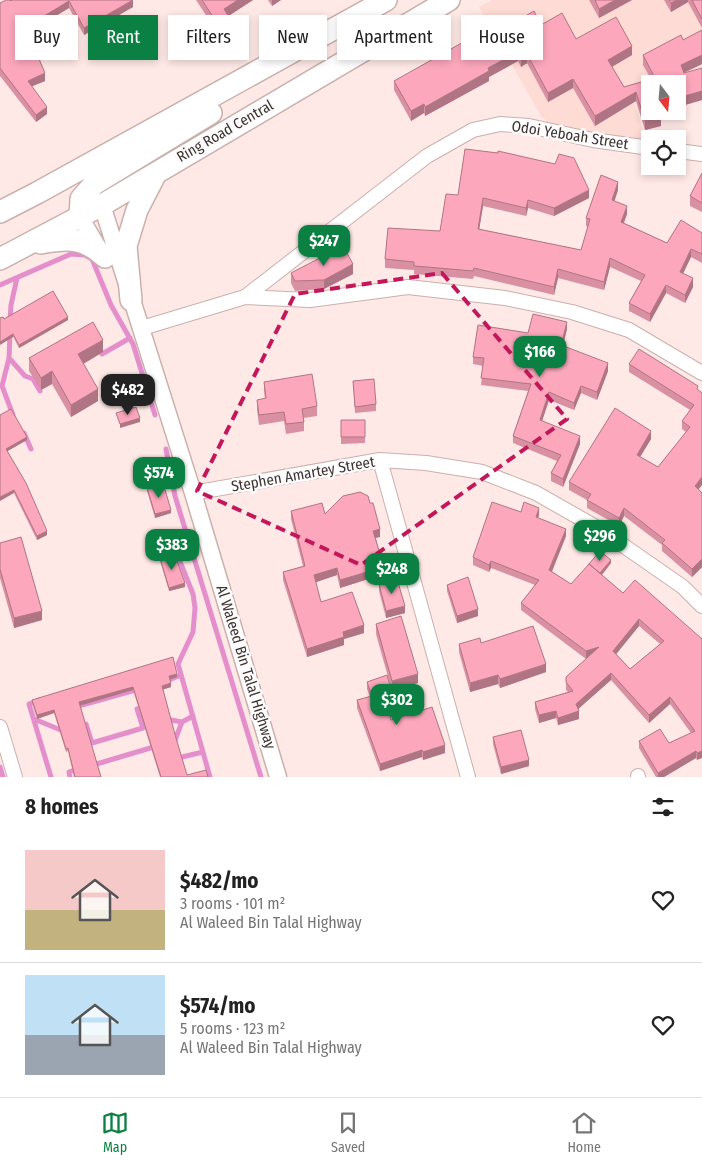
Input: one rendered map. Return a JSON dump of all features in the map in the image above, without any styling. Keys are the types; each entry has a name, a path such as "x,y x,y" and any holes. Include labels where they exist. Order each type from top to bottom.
{"main road":[{"path":"0,212 37,194 386,0"},
{"name":"Ring Road Central","path":"0,259 21,248 81,208 102,205 449,0"},
{"path":"37,194 81,208 105,175 215,111 230,96 240,81"},
{"path":"131,300 126,246 137,210 157,172"},
{"path":"21,248 61,239 80,241 94,247 104,257"}],"street":[{"name":"Odoi Yeboah Street","path":"245,297 427,156 473,130 500,124 528,126 593,140 641,147"},
{"path":"686,152 702,154"},
{"name":"Al Waleed Bin Talal Highway","path":"102,205 193,493 278,777"},
{"name":"Al Waleed Bin Talal Highway","path":"81,208 104,257 131,300"},
{"path":"142,328 245,297 310,300 408,287 505,298 572,312 629,330 702,373"},
{"path":"380,460 468,777"},
{"name":"Stephen Amartey Street","path":"193,493 380,460 426,463 482,472 536,494 601,530 683,587 702,606"},
{"path":"0,727 15,777"}],"highlighted area":[{"path":"442,273 567,419 361,565 197,491 295,294"}],"shaded area":[{"path":"492,0 702,0 702,66 671,75 641,75 641,84 629,87 643,130 641,130 641,141 554,127 541,116 509,60 543,60 543,15 484,15 479,7"}],"building":[{"path":"6,0 133,0 107,15 88,15 88,26 84,28 69,1 46,15 15,15 15,60 39,60 45,73 28,81 47,107 36,115 0,68 0,3"},
{"path":"202,0 238,0 224,9 228,15 212,15"},
{"path":"595,0 615,0 599,9"},
{"path":"692,0 702,0 702,19"},
{"path":"534,11 536,15 527,15"},
{"path":"562,13 576,39 616,17 632,46 608,60 624,87 641,82 641,108 636,92 595,116 573,79 548,93 530,60 543,60 543,24"},
{"path":"702,30 702,55 681,65 684,73 702,68 702,91 686,96 686,75 653,75 643,55 681,35 683,40"},
{"path":"461,43 461,60 503,60 488,68 489,71 425,107 424,104 411,111 394,81 431,60 451,60 451,49"},
{"path":"465,149 498,153 498,151 555,164 559,154 574,158 589,190 554,208 528,200 526,208 483,198 478,229 581,250 590,219 586,218 601,175 618,182 612,200 627,206 621,222 667,243 681,220 702,233 702,254 691,249 680,272 693,278 685,295 666,285 650,314 629,303 645,275 610,258 604,282 558,269 554,287 474,268 473,271 414,266 414,262 385,259 388,228 440,231 446,194 458,195"},
{"path":"702,173 702,203 690,196"},
{"path":"343,246 353,264 324,280 295,281 291,273"},
{"path":"53,291 68,317 19,345 13,334 0,342 0,318 3,317 4,319"},
{"path":"533,314 567,322 561,345 608,363 597,392 581,386 574,403 549,392 540,420 580,436 563,479 551,473 561,455 513,436 531,384 481,378 484,358 473,357 478,325 528,333"},
{"path":"93,322 103,340 78,354 98,389 71,405 52,371 41,378 29,358"},
{"path":"639,349 698,386 697,389 702,393 702,477 695,486 702,493 702,559 692,569 662,543 665,540 624,508 619,518 587,500 591,494 569,482 615,408 651,431 637,455 658,467 690,427 682,421 694,405 629,364"},
{"path":"312,374 317,406 302,409 304,422 286,424 284,412 259,415 257,400 266,398 264,382"},
{"path":"374,379 376,404 355,407 353,381"},
{"path":"136,407 140,418 120,424 116,413"},
{"path":"11,409 27,437 6,449 26,483 47,531 37,536 14,490 0,497 0,415"},
{"path":"341,420 365,420 365,437 341,437"},
{"path":"163,483 171,510 155,514 147,488"},
{"path":"360,492 368,496 370,503 373,503 380,529 373,531 384,567 340,580 337,568 314,575 321,602 352,592 364,625 343,632 344,637 307,649 283,572 305,566 291,511 322,503 325,514 343,496"},
{"path":"492,502 521,512 524,502 539,508 536,517 566,529 549,570 571,584 589,564 623,593 635,580 702,639 702,751 697,753 696,751 658,773 639,741 660,729 669,743 695,731 670,697 649,715 611,673 576,704 579,711 558,718 556,711 539,715 535,702 573,691 566,682 566,677 599,647 586,651 521,603 539,580 491,561 489,565 473,557","holes":["639,619 664,641 630,669 613,651"]},
{"path":"21,537 42,611 14,618 0,569 0,543"},
{"path":"600,551 611,560 600,573 588,565"},
{"path":"174,553 185,583 169,588 160,558"},
{"path":"468,577 478,609 457,616 447,585"},
{"path":"397,579 405,606 386,611 379,584"},
{"path":"401,616 418,674 392,681 376,624"},
{"path":"533,626 546,664 500,679 498,675 470,683 459,644 480,638 481,643"},
{"path":"173,657 177,674 169,676 171,683 162,686 176,738 187,775 206,770 208,777 161,777 133,687 79,702 101,777 75,777 68,748 66,749 54,710 37,715 32,700"},
{"path":"387,675 391,689 383,691 391,720 432,707 445,745 423,752 422,750 380,764 357,700 372,696 367,682"},
{"path":"521,730 529,760 501,767 493,737"}],"waterway":[{"path":"0,285 71,254 85,255 92,259 111,305 133,344 155,415"},
{"path":"10,321 11,305 17,278"},
{"path":"10,335 9,358 2,386 13,415"},
{"path":"102,354 130,338"},
{"path":"9,358 25,376 33,379 40,391"},
{"path":"24,433 31,449"},
{"path":"166,449 175,496 261,777"},
{"path":"190,538 185,539 179,559 193,594 195,608 193,632 178,664 210,777"},
{"path":"164,682 181,675"},
{"path":"75,707 139,689"},
{"path":"39,700 29,704 51,777"},
{"path":"81,726 86,724 92,743 143,728 137,709 144,707"},
{"path":"172,742 175,740 182,722 193,716"},
{"path":"34,719 63,731"},
{"path":"171,720 182,722"},
{"path":"90,766 157,746"},
{"path":"182,757 203,752"},
{"path":"0,767 3,777"},
{"path":"70,777 69,772 77,769"}]}
